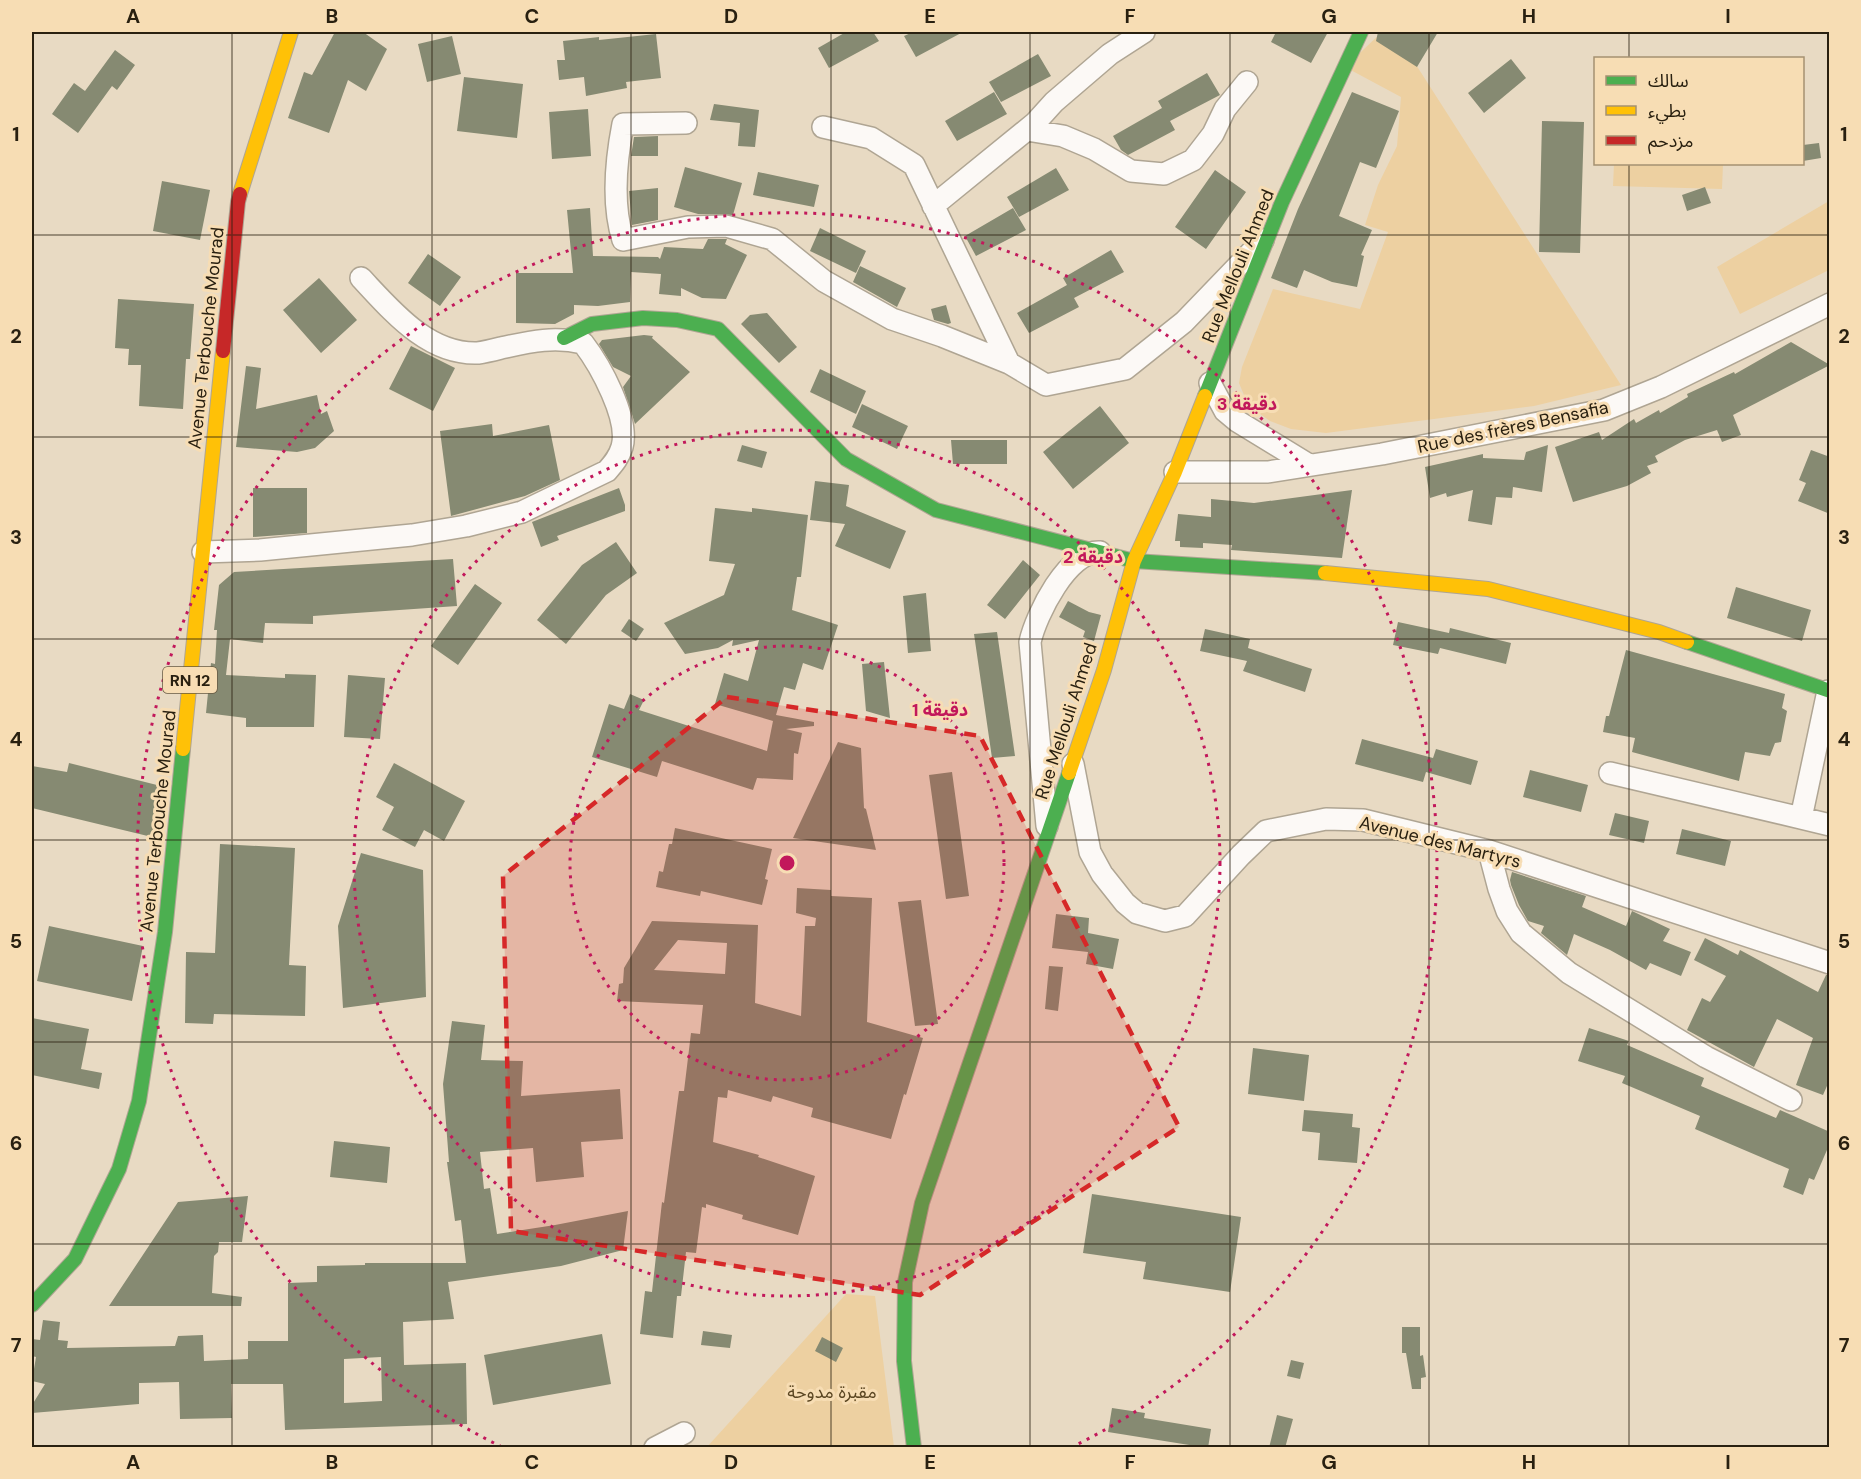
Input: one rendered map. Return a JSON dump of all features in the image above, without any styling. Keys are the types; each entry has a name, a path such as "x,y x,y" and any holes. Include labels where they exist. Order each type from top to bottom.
{"street":[{"name":"Avenue Terbouche Mourad","path":"32,1305 75,1259 119,1169 139,1101 165,932 238,202 291,32"},
{"path":"933,206 1027,130 1054,102 1110,54 1144,32"},
{"name":"Rue Mellouli Ahmed","path":"914,1448 904,1361 905,1282 922,1203 1104,670 1134,561 1175,472 1282,202 1361,32"},
{"path":"1027,130 1063,136 1094,149 1131,171 1164,174 1192,160 1212,135 1226,109 1247,82"},
{"path":"686,123 623,124 616,160 619,227 622,240 688,227 726,226 772,239 824,281 892,319 1009,363 1046,385 1125,369 1184,322 1271,232"},
{"path":"823,127 872,138 914,165 1009,363"},
{"path":"203,552 260,550 402,536 466,526 522,512 607,471 616,460 623,444 620,414 610,388 583,343 564,339 526,342 480,352 447,349 400,320 361,278"},
{"name":"Rue des frères Bensafia","path":"1175,472 1268,472 1383,454 1604,410 1661,387 1830,304"},
{"path":"564,339 592,324 643,318 677,320 718,329 846,459 936,510 1134,561 1320,573 1488,589 1659,632 1829,691 1801,818"},
{"path":"1210,383 1219,404 1237,421 1309,465"},
{"path":"1048,834 1030,642 1033,627 1041,611 1066,573 1088,555 1100,552"},
{"name":"Avenue des Martyrs","path":"1073,760 1084,829 1090,852 1102,874 1125,903 1137,913 1165,921 1185,916 1266,831 1326,819 1364,820 1489,851 1830,963"},
{"path":"1610,773 1830,825"},
{"path":"1489,851 1498,889 1507,911 1521,933 1569,973 1706,1057 1791,1100"},
{"path":"655,1448 684,1433"}],"highlighted area":[{"path":"727,697 980,736 1179,1127 920,1295 511,1231 503,876"}],"green space":[{"path":"1382,32 1395,32 1621,385 1534,406 1326,433 1291,429 1270,421 1253,409 1239,383 1242,367 1273,289 1360,309 1388,232 1365,225 1378,185 1397,146 1401,97 1345,67"},
{"path":"1614,165 1723,165 1722,189 1613,186"},
{"path":"1829,201 1829,270 1740,314 1717,267"},
{"name":"مقبرة مدوحة","path":"846,1294 875,1296 894,1447 706,1448"}],"building":[{"path":"335,32 363,32 387,49 366,91 348,80 329,133 288,118 304,72 312,75"},
{"path":"846,32 873,32 879,41 829,68 818,48"},
{"path":"913,32 963,32 916,57 904,36"},
{"path":"1276,32 1328,32 1311,63 1271,42"},
{"path":"1378,32 1438,32 1417,67 1376,41"},
{"path":"656,34 661,78 626,82 627,88 586,96 584,77 559,80 557,60 565,60 563,41"},
{"path":"452,36 461,74 427,82 418,44"},
{"path":"115,50 135,65 117,90 112,86 78,133 52,114 74,83 85,91"},
{"path":"1038,54 1051,76 1001,102 989,82"},
{"path":"1511,59 1526,78 1484,113 1468,93"},
{"path":"1207,73 1220,95 1170,121 1175,130 1128,155 1121,150 1113,136 1162,108 1158,101"},
{"path":"464,77 523,84 517,138 457,131"},
{"path":"994,92 1007,114 957,141 945,121"},
{"path":"1352,92 1399,111 1376,168 1360,162 1339,216 1372,230 1361,255 1364,256 1357,287 1332,282 1304,270 1297,288 1271,278 1298,209"},
{"path":"714,104 759,110 755,147 738,146 740,123 710,120"},
{"path":"588,109 591,156 552,159 549,112"},
{"path":"1542,121 1584,122 1580,253 1539,252"},
{"path":"658,136 658,156 631,156 634,137"},
{"path":"1819,143 1821,158 1804,161 1804,145"},
{"path":"685,167 742,183 733,215 698,214 674,207"},
{"path":"1056,168 1069,190 1019,217 1007,197"},
{"path":"1215,170 1246,192 1206,249 1175,227"},
{"path":"758,172 819,185 814,207 753,195"},
{"path":"162,181 210,190 200,240 153,231"},
{"path":"1705,187 1711,203 1687,211 1682,195"},
{"path":"658,188 658,220 632,225 629,191"},
{"path":"590,208 593,256 658,257 660,259 664,247 703,249 708,239 727,239 725,244 747,255 726,299 702,298 681,288 681,296 659,294 661,274 631,272 630,302 598,306 574,305 574,314 555,324 516,323 516,273 573,273 567,210"},
{"path":"1013,208 1026,230 976,256 965,236"},
{"path":"820,228 866,251 856,273 810,251"},
{"path":"1111,250 1124,272 1074,298 1079,307 1029,333 1017,313 1067,285 1063,278"},
{"path":"428,254 461,277 440,306 408,283"},
{"path":"860,266 906,288 897,307 853,282"},
{"path":"319,278 357,320 321,353 283,310"},
{"path":"118,299 194,304 190,359 186,359 183,409 139,406 141,365 128,365 129,349 115,348"},
{"path":"946,305 951,323 934,320 931,309"},
{"path":"767,313 797,347 779,363 741,324 750,315"},
{"path":"653,336 652,338 690,372 635,424 623,387 631,376 613,367 599,344 602,340"},
{"path":"1791,342 1830,365 1733,415 1741,435 1722,442 1717,430 1685,440 1655,456 1658,462 1647,466 1651,473 1627,486 1573,502 1555,447 1599,432 1602,440 1634,419 1636,423 1659,410 1660,413 1688,397 1687,394 1734,372 1735,374"},
{"path":"411,346 455,368 433,411 389,389"},
{"path":"246,366 261,368 256,409 317,395 321,414 327,411 334,431 315,448 297,452 236,447"},
{"path":"820,369 866,391 856,414 810,392"},
{"path":"862,404 908,426 897,449 852,427"},
{"path":"1100,406 1129,443 1073,489 1043,452"},
{"path":"492,424 493,436 549,425 560,480 525,496 451,516 440,431"},
{"path":"951,440 1007,440 1007,464 953,464"},
{"path":"742,445 767,452 762,468 737,461"},
{"path":"1548,445 1542,492 1513,487 1512,498 1496,497 1492,525 1468,521 1473,490 1447,497 1446,493 1430,498 1425,467 1483,454 1483,458 1524,460 1526,452"},
{"path":"1811,450 1830,457 1830,514 1798,501 1806,483 1799,480"},
{"path":"815,481 849,485 846,506 906,531 890,569 835,546 845,524 810,520"},
{"path":"253,488 307,488 307,533 253,537"},
{"path":"619,488 625,511 557,536 559,540 541,547 532,522"},
{"path":"1352,490 1342,558 1231,550 1232,545 1203,543 1203,548 1180,547 1180,541 1175,541 1178,514 1211,517 1211,499 1254,503"},
{"path":"715,508 752,512 752,508 808,515 801,577 797,577 792,610 838,625 823,670 803,663 795,690 784,687 776,715 814,722 814,726 786,729 802,733 798,754 794,753 793,780 757,778 753,790 662,761 657,777 592,757 609,704 624,709 630,694 644,700 639,710 767,751 773,721 715,704 724,673 748,681 759,640 732,646 733,640 718,648 685,654 664,623 724,595 735,564 709,561"},
{"path":"616,542 637,573 606,595 566,644 537,620 582,565"},
{"path":"453,559 457,606 313,616 313,624 265,623 263,643 230,639 226,675 285,678 285,674 316,675 314,727 246,727 246,718 206,713 211,663 215,664 217,630 214,630 219,585 234,572"},
{"path":"1023,560 1040,575 1005,619 987,605"},
{"path":"475,584 502,603 458,665 431,646"},
{"path":"1736,587 1811,610 1802,641 1727,618"},
{"path":"926,593 931,651 908,653 903,596"},
{"path":"1068,601 1089,612 1101,615 1094,641 1083,637 1085,631 1059,617"},
{"path":"629,619 644,629 636,641 621,631"},
{"path":"1398,622 1449,633 1450,628 1511,643 1506,664 1440,648 1438,654 1393,645"},
{"path":"1205,629 1250,639 1248,648 1312,669 1305,692 1243,671 1247,661 1200,651"},
{"path":"997,632 1015,756 992,758 974,634"},
{"path":"1626,650 1785,694 1782,708 1787,711 1781,742 1775,743 1770,756 1745,752 1739,781 1632,752 1635,738 1603,732"},
{"path":"884,662 890,718 866,711 862,664"},
{"path":"348,675 385,678 380,739 344,737"},
{"path":"1362,739 1433,758 1436,749 1478,761 1471,785 1426,772 1423,782 1355,764"},
{"path":"838,742 861,748 864,808 876,850 793,838"},
{"path":"69,763 161,786 156,838 32,808 32,766 67,772"},
{"path":"394,763 465,801 444,841 424,830 415,847 382,830 394,807 376,797"},
{"path":"1530,770 1588,785 1581,812 1523,797"},
{"path":"952,772 969,896 946,899 929,775"},
{"path":"1615,813 1649,821 1644,843 1609,835"},
{"path":"675,828 772,849 762,905 701,891 700,896 656,887 659,871 663,872"},
{"path":"1682,829 1731,841 1725,866 1676,854"},
{"path":"220,844 295,848 289,965 306,966 305,1016 214,1014 213,1024 185,1023 186,952 215,953"},
{"path":"361,853 423,870 426,997 343,1008 338,926"},
{"path":"1512,872 1586,896 1582,907 1626,926 1632,911 1670,929 1663,941 1691,952 1681,976 1650,963 1646,970 1574,934 1567,955 1541,933 1544,926 1528,921 1511,885"},
{"path":"797,888 831,890 831,896 872,898 867,1022 923,1038 891,1139 811,1117 813,1108 773,1096 771,1102 728,1090 727,1098 718,1097 713,1142 759,1155 758,1157 815,1176 798,1235 742,1219 743,1215 706,1204 706,1208 702,1207 696,1253 686,1252 681,1296 677,1296 673,1338 640,1334 645,1291 652,1292 662,1202 664,1203 679,1091 684,1091 691,1033 700,1034 703,1005 617,1001 619,984 623,983 624,968 652,921 758,925 755,1003 801,1016 805,926 815,926 816,918 796,913","holes":["678,940 727,943 725,974 654,970"]},
{"path":"921,900 938,1024 915,1026 898,902"},
{"path":"1056,914 1089,918 1088,933 1119,939 1113,969 1086,964 1088,952 1052,948"},
{"path":"49,926 143,946 132,1001 37,981"},
{"path":"1705,938 1738,955 1740,950 1818,992 1826,975 1830,975 1830,1079 1823,1095 1796,1085 1813,1038 1777,1019 1754,1067 1687,1030 1702,998 1710,1002 1726,976 1694,960"},
{"path":"1049,966 1063,967 1058,1011 1045,1009"},
{"path":"32,1018 89,1029 81,1069 102,1073 99,1089 32,1075"},
{"path":"452,1021 485,1025 481,1060 523,1061 521,1096 620,1089 623,1139 581,1142 584,1177 536,1182 533,1148 480,1152 484,1189 490,1188 497,1234 628,1211 623,1250 561,1266 448,1282 454,1319 403,1322 404,1365 466,1363 467,1424 285,1430 283,1384 231,1384 232,1418 180,1419 179,1382 139,1383 139,1404 32,1413 32,1405 45,1384 32,1381 36,1357 32,1356 32,1339 40,1340 43,1320 60,1322 58,1340 68,1341 67,1348 175,1346 178,1336 203,1335 204,1361 248,1359 248,1341 288,1341 288,1283 317,1282 317,1266 365,1265 365,1263 466,1263 461,1220 455,1221 447,1162 449,1162 443,1084","holes":["381,1357 382,1401 344,1403 344,1359"]},
{"path":"1589,1028 1629,1041 1627,1045 1704,1078 1701,1086 1776,1118 1780,1110 1830,1132 1830,1143 1814,1180 1809,1178 1803,1195 1783,1187 1789,1169 1695,1129 1700,1116 1622,1083 1625,1076 1578,1061"},
{"path":"1253,1048 1309,1055 1304,1101 1248,1094"},
{"path":"1304,1110 1353,1114 1352,1127 1360,1128 1357,1163 1318,1160 1320,1133 1302,1131"},
{"path":"334,1141 390,1147 387,1183 330,1177"},
{"path":"1092,1194 1241,1217 1230,1292 1143,1279 1146,1262 1083,1253"},
{"path":"248,1196 242,1242 219,1242 218,1252 214,1256 212,1293 242,1297 241,1306 109,1306 178,1202"},
{"path":"1402,1327 1420,1327 1420,1356 1423,1355 1426,1377 1421,1378 1421,1389 1412,1389 1406,1353 1402,1353"},
{"path":"703,1331 732,1335 730,1348 701,1345"},
{"path":"602,1334 611,1384 493,1405 484,1355"},
{"path":"822,1337 843,1348 836,1362 815,1351"},
{"path":"1291,1360 1304,1363 1300,1379 1287,1376"},
{"path":"1112,1408 1145,1413 1144,1418 1211,1429 1208,1448 1108,1432"},
{"path":"1277,1415 1293,1419 1285,1448 1269,1448"}],"traffic: fast":[{"path":"1205,396 1282,202 1361,32"},
{"path":"564,338 592,324 643,318 677,320 718,329 846,459 936,510 1134,561 1325,573"},
{"path":"1687,642 1830,691"},
{"path":"32,1305 75,1259 119,1169 139,1101 165,932 183,749"},
{"path":"914,1448 904,1361 905,1282 922,1203 1069,773"}],"traffic: slow":[{"path":"240,194 291,32"},
{"path":"183,749 223,351"},
{"path":"1069,773 1104,670 1134,561 1175,472 1205,396"},
{"path":"1325,573 1488,589 1659,632 1687,642"}],"traffic: jam":[{"path":"223,351 240,194"}]}
